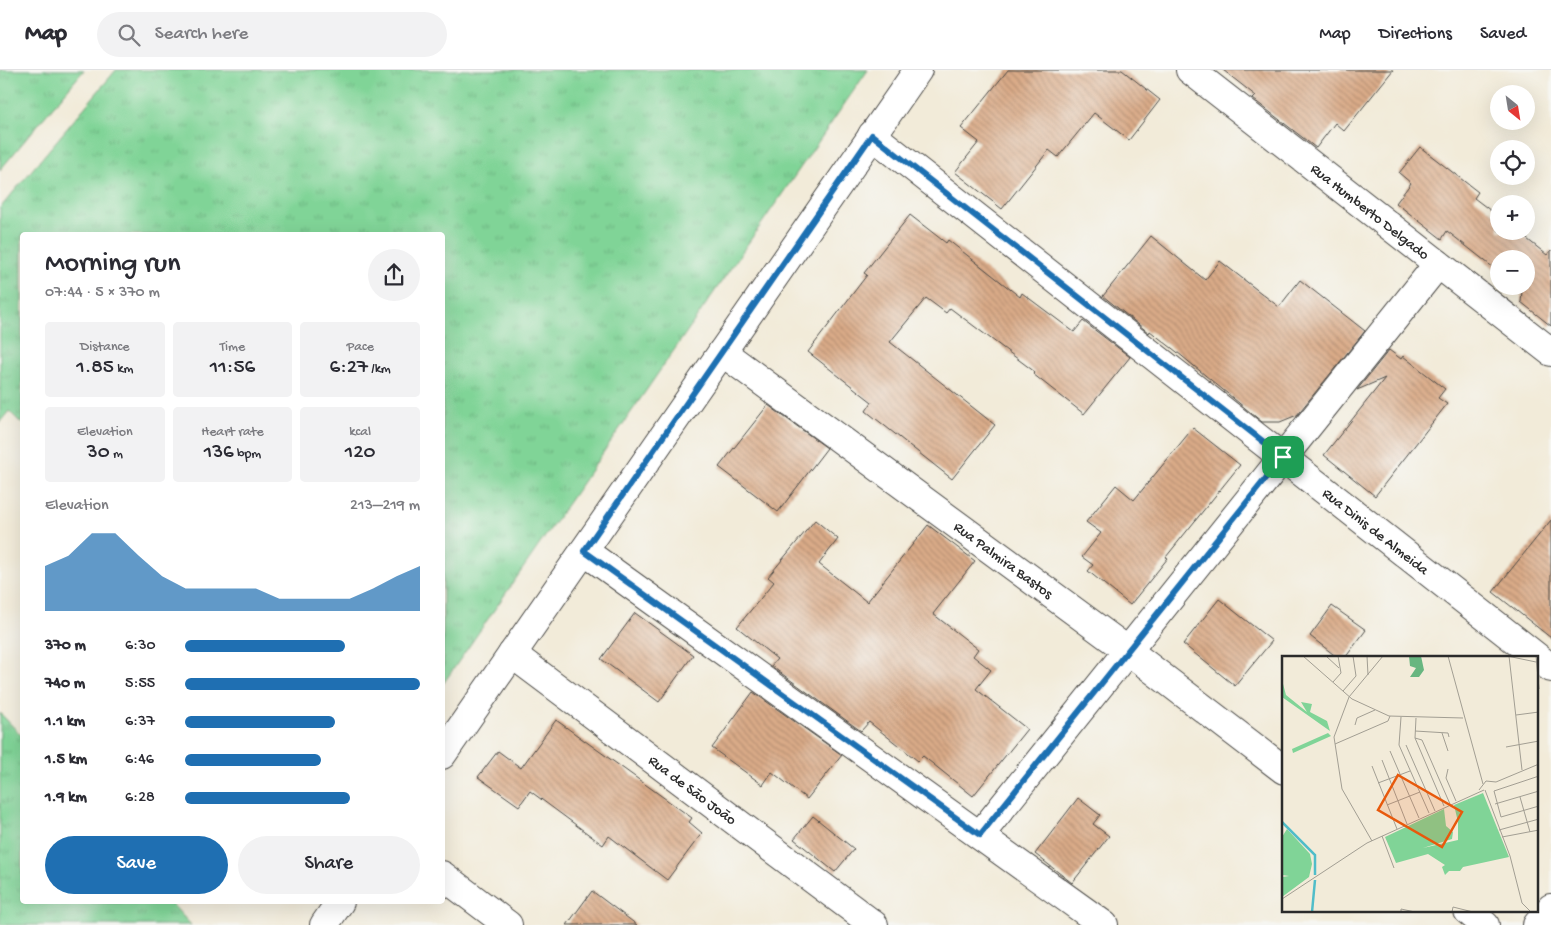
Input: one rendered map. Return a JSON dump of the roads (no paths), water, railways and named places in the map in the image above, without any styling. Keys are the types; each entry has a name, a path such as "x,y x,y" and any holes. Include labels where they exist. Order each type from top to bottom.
{"street":[{"path":"445,751 918,70"},
{"name":"Rua Humberto Delgado","path":"1190,70 1551,352"},
{"name":"Rua Dinis de Almeida","path":"872,135 1536,656"},
{"path":"980,835 1438,264"},
{"name":"Rua Palmira Bastos","path":"722,352 1128,650 1282,768"},
{"path":"584,551 1104,925"},
{"name":"Rua de São João","path":"512,654 874,925"},
{"name":"Rua Dinis de Almeida","path":"1538,658 1551,668"},
{"path":"445,877 508,925"},
{"path":"324,925 339,904"},
{"path":"1537,925 1551,908"},
{"path":"1469,912 1486,925"}]}
